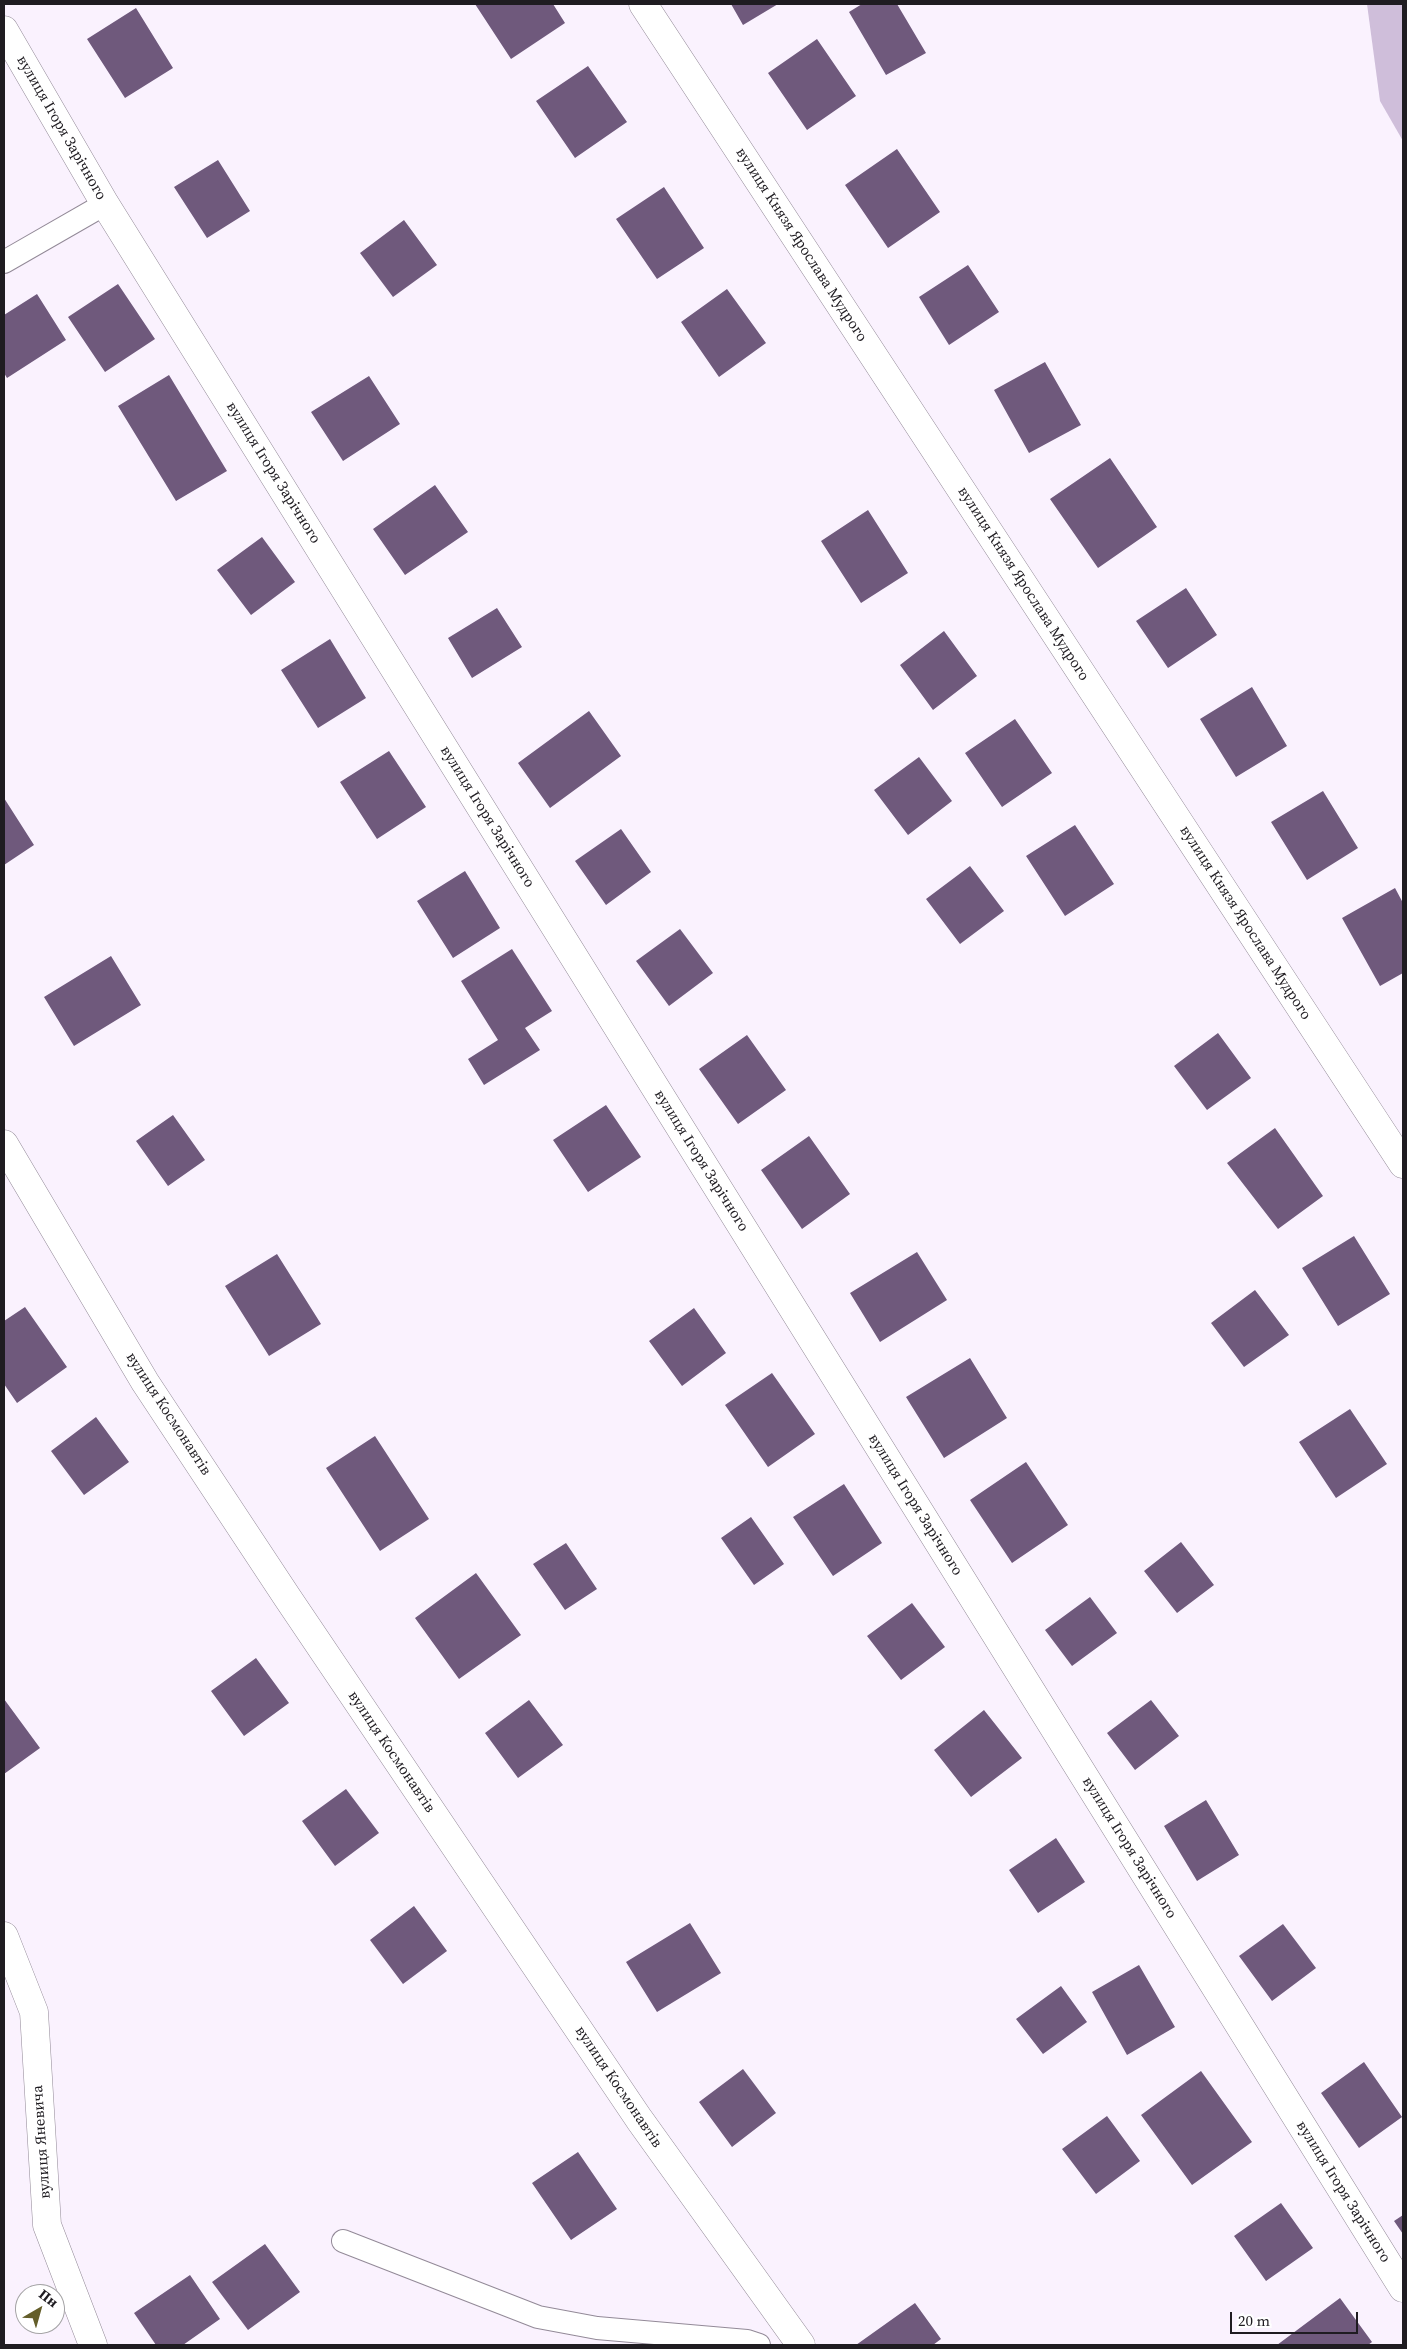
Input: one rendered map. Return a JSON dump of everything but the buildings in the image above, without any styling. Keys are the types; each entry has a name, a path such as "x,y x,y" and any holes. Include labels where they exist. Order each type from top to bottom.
{"street":[{"name":"вулиця Князя Ярослава Мудрого","path":"643,4 1403,1164"},
{"name":"вулиця Ігоря Зарічного","path":"4,30 106,204 1403,2288"},
{"name":"вулиця Космонавтів","path":"4,1144 145,1382 287,1598 639,2119 800,2345"},
{"name":"вулиця Яневича","path":"4,1936 34,2012 47,2225 94,2345"}],"lane":[{"path":"4,262 106,204"},
{"path":"343,2241 538,2317 597,2328 747,2341 759,2345"}],"shaded area":[{"path":"1367,4 1403,4 1403,141 1380,101"}]}
